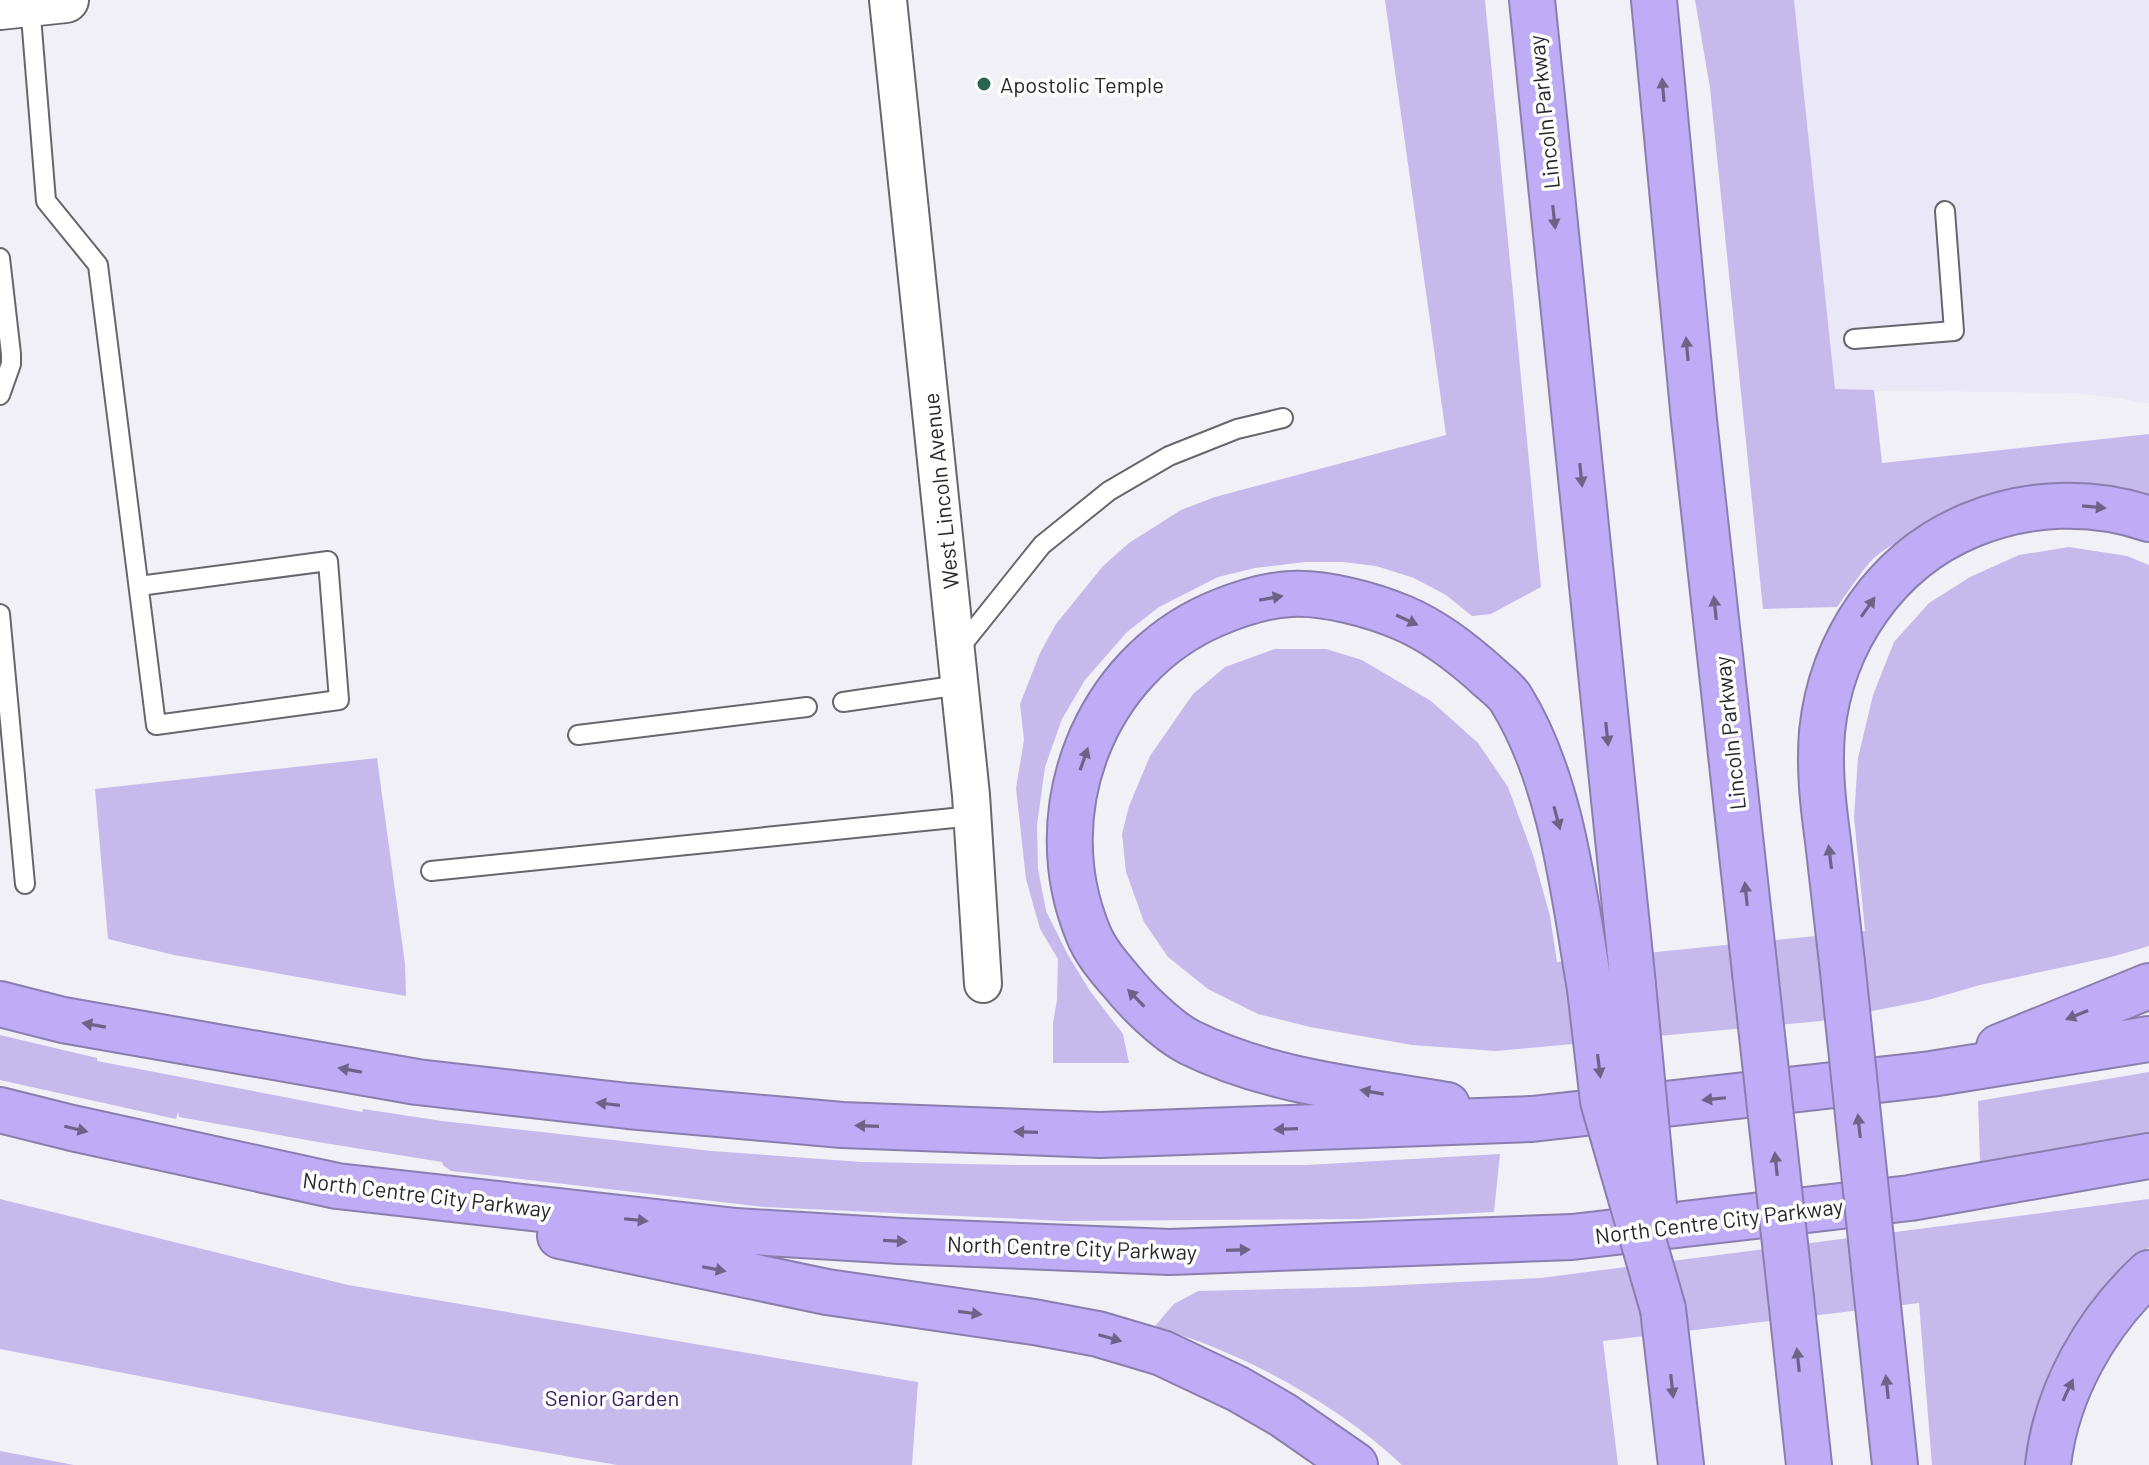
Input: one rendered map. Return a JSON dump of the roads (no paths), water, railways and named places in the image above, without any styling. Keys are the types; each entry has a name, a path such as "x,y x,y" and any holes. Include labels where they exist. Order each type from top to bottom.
{"highway":[{"name":"Lincoln Parkway","path":"1532,0 1681,1465"},
{"name":"Lincoln Parkway","path":"1654,0 1696,436 1809,1465"},
{"path":"1895,1465 1822,795 1822,734 1832,681 1845,646 1876,596 1900,569 1957,531 2002,514 2055,505 2095,506 2149,519"},
{"path":"1532,1119 1302,1081 1237,1063 1185,1041 1138,1002 1101,957 1088,935 1072,878 1069,841 1072,798 1085,754 1104,711 1133,673 1166,641 1204,619 1241,603 1293,594 1332,598 1380,608 1415,623 1467,656 1510,696 1536,749 1558,816 1590,989 1603,1101 1663,1309"},
{"path":"1931,1074 2149,986"},
{"path":"0,1004 63,1020 417,1082 628,1106 842,1125 1100,1135 1532,1119 1931,1074 2149,1039"},
{"name":"North Centre City Parkway","path":"0,1110 337,1186 736,1231 1170,1252 1572,1237 1910,1198 2149,1156"},
{"path":"337,1186 827,1292 1098,1334 1162,1353 1238,1389 1283,1415 1355,1465"},
{"path":"2048,1465 2060,1407 2080,1365 2104,1321 2149,1273"}],"street":[{"name":"West Lincoln Avenue","path":"888,0 973,816 983,984"}],"lane":[{"path":"32,4 46,201 98,265 156,725 339,700 328,561 139,586"},
{"path":"1854,339 1954,331 1945,211"},
{"path":"0,258 11,354 11,364 0,395"},
{"path":"843,702 958,669 1042,545 1109,491 1169,456 1237,429 1283,418"},
{"path":"0,614 6,758 25,884"},
{"path":"578,735 807,707"},
{"path":"431,871 973,816"}],"place":[{"name":"Apostolic Temple","path":"984,84"}],"park label":[{"name":"Senior Garden","path":"612,1397"}]}
